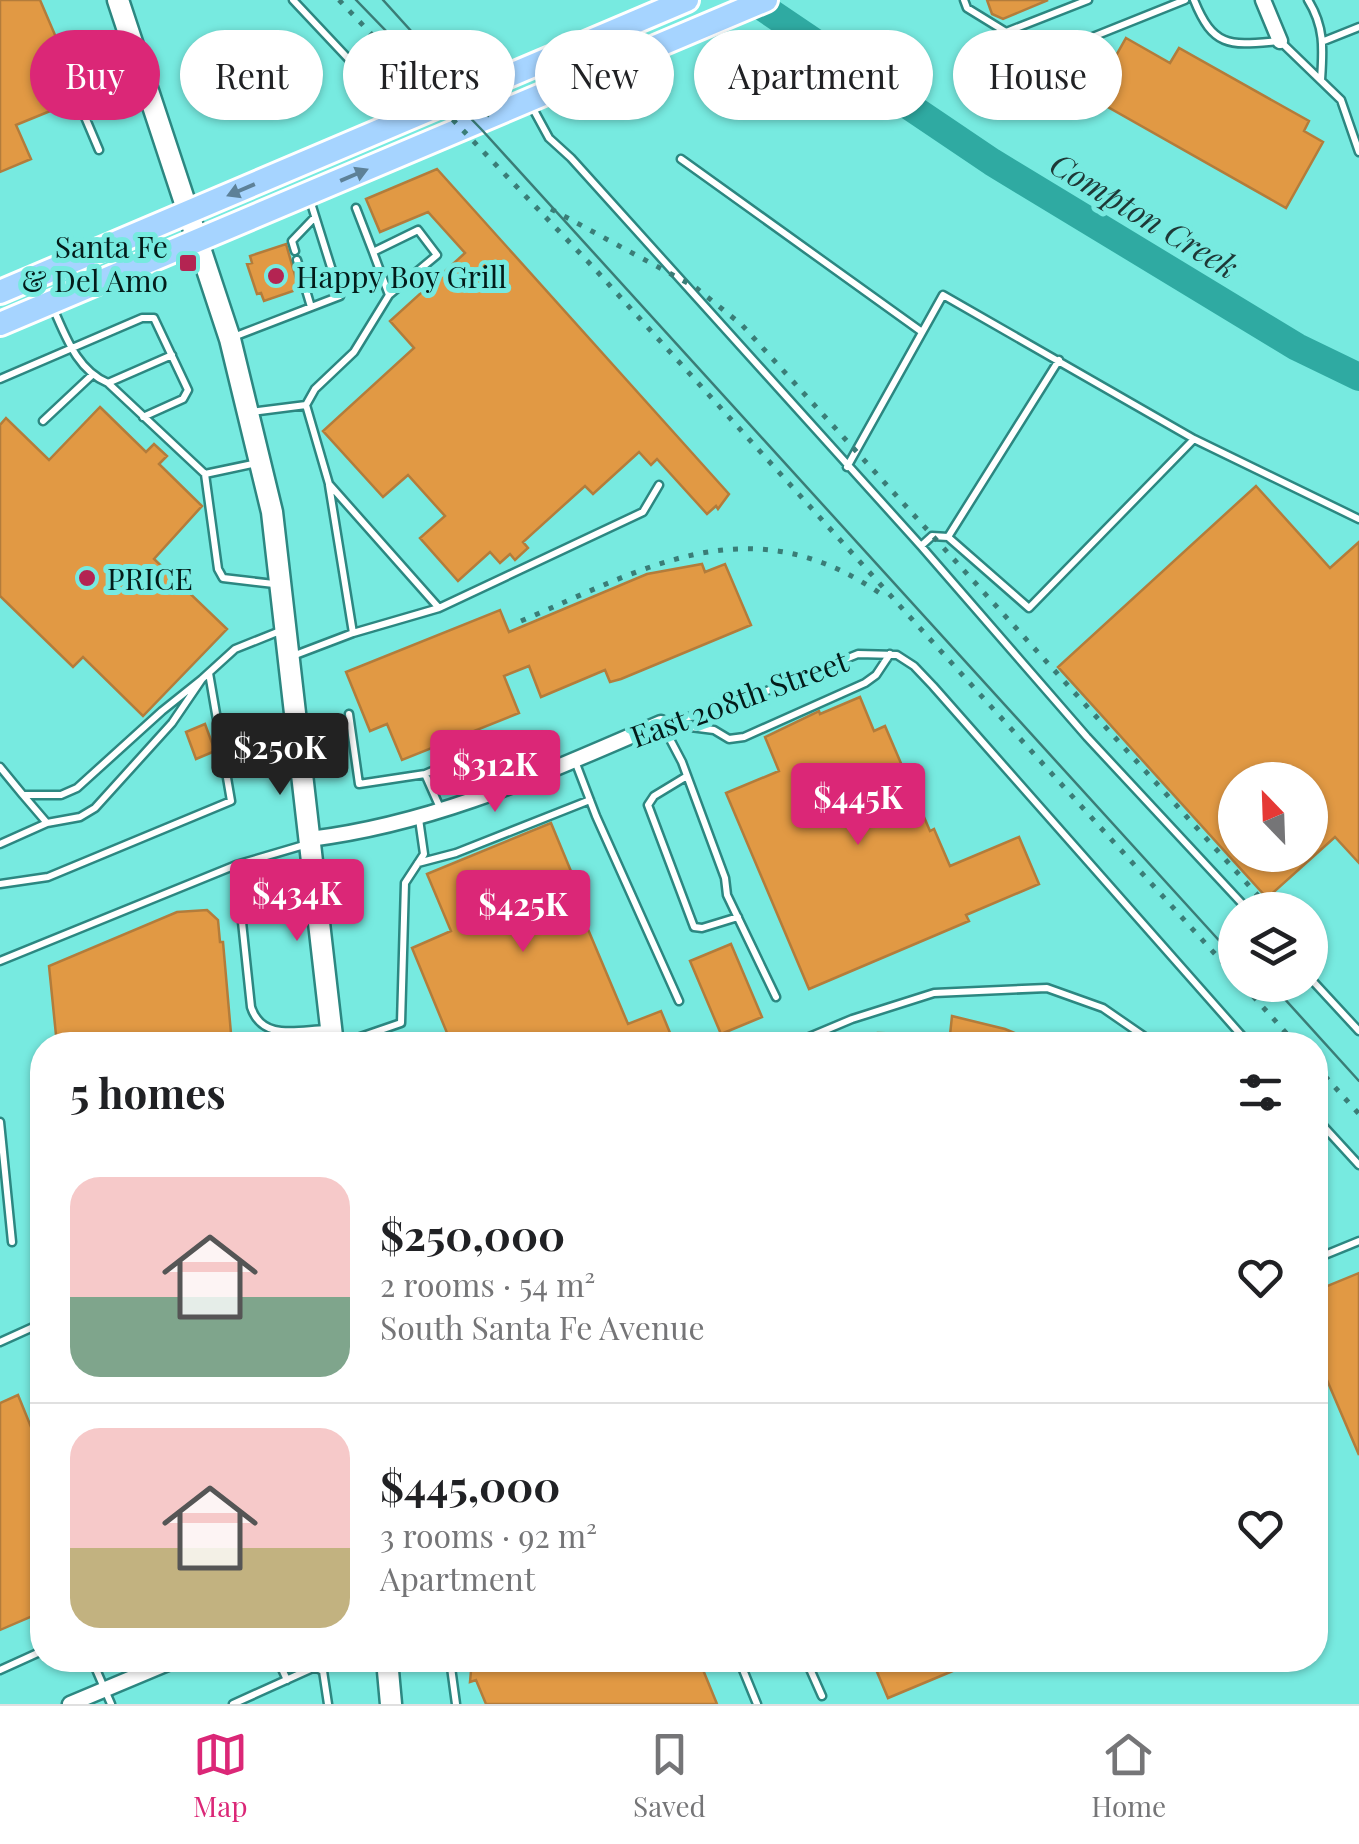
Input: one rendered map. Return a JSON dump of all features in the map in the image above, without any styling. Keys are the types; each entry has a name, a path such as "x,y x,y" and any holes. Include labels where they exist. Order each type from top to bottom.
{"main road":[{"path":"118,0 128,30"},
{"path":"0,292 687,0"},
{"path":"0,324 200,240 312,205 529,101 766,0"},
{"path":"159,120 230,339 262,463 281,584 332,1032"},
{"path":"388,1672 392,1704"}],"street":[{"path":"1263,0 1280,41"},
{"name":"East 208th Street","path":"310,841 393,826 442,812 661,723"},
{"path":"70,1704 108,1697 153,1672"}],"lane":[{"path":"293,0 357,68 394,124"},
{"path":"964,0 967,8 1006,32 1088,0"},
{"path":"1110,30 1185,0"},
{"path":"1194,0 1201,19 1214,36 1234,43 1280,41 1341,100 1359,152"},
{"path":"1312,1 1324,40 1320,81"},
{"path":"1324,40 1359,27"},
{"path":"516,72 549,138 572,158 1087,737 1231,892"},
{"path":"86,120 99,150"},
{"path":"681,159 922,332"},
{"path":"311,307 292,242 312,205"},
{"path":"230,339 340,296 312,205"},
{"path":"356,208 389,294"},
{"path":"353,633 329,484 306,405 315,389 354,352 389,294 436,255 418,230 374,252"},
{"path":"847,467 944,295 1194,439 1359,519"},
{"path":"51,304 70,347 91,376 108,382 205,474 218,569 223,578 281,584"},
{"path":"0,378 142,318 154,318 188,390 183,399 143,417"},
{"path":"108,382 172,356"},
{"path":"948,537 1059,360"},
{"path":"43,421 91,376"},
{"path":"250,412 306,405"},
{"path":"921,546 932,536 948,537 1030,608 1194,439"},
{"path":"205,474 262,463"},
{"path":"329,484 439,608"},
{"path":"289,658 353,633 439,608 644,512 659,485"},
{"path":"23,795 62,796 77,788 235,649 286,628"},
{"name":"East 208th Street","path":"661,723 715,712 858,654 890,654 914,666 1239,1032"},
{"path":"661,723 714,730 729,739 744,737 865,683 890,654"},
{"path":"0,884 48,878 230,801 210,672"},
{"path":"0,844 47,823 80,817 95,808 172,723 202,680"},
{"path":"349,714 359,784 425,774 512,737 531,778"},
{"path":"661,723 687,776 738,917 776,997"},
{"path":"574,760 679,1002"},
{"path":"0,767 47,823"},
{"path":"425,774 442,812"},
{"path":"687,776 648,804 694,927 738,917"},
{"path":"418,863 590,800"},
{"path":"365,1032 401,1023 405,883 424,854 419,818"},
{"path":"0,962 236,864 310,841"},
{"path":"236,864 251,1007 257,1022 277,1032"},
{"path":"821,1032 934,993 1047,988 1102,1008 1138,1032"},
{"path":"1328,997 1359,1030"},
{"path":"0,1122 12,1242"},
{"path":"1328,1131 1359,1166"},
{"path":"1328,1254 1359,1241"},
{"path":"0,1342 30,1328"},
{"path":"0,1670 30,1656"},
{"path":"97,1672 108,1697"},
{"path":"283,1672 287,1680"},
{"path":"233,1704 304,1672"},
{"path":"324,1672 328,1704"},
{"path":"452,1672 456,1704"},
{"path":"744,1672 758,1704"},
{"path":"811,1672 822,1696"}],"building":[{"path":"0,0 40,0 53,30 30,30 30,119 16,125 31,159 0,172"},
{"path":"987,0 1048,0 1003,19 992,14"},
{"path":"1126,38 1170,63 1179,48 1309,121 1304,131 1323,142 1286,208 1122,115 1122,45"},
{"path":"437,169 729,494 718,509 716,506 707,514 657,459 651,465 639,452 593,494 585,486 523,542 528,548 515,560 510,554 500,563 490,552 458,581 420,538 445,516 408,475 383,497 323,431 414,348 390,321 465,253 428,212 380,232 366,199"},
{"name":"Happy Boy Grill","path":"286,244 299,289 264,301 261,293 257,294 247,264 252,263 250,256"},
{"name":"PRICE","path":"100,407 146,452 154,444 167,456 159,464 202,506 154,559 227,629 143,716 83,657 73,667 0,596 0,425 6,418 49,460"},
{"path":"1256,486 1330,568 1359,542 1359,863 1335,837 1328,843 1328,762 1218,762 1218,844 1058,667"},
{"path":"702,564 705,572 725,564 751,625 621,679 610,682 605,670 541,697 529,666 504,676 519,713 402,760 387,724 370,731 346,672 500,610 509,632 647,574"},
{"path":"860,697 874,731 885,726 930,831 934,829 950,866 1019,837 1039,884 966,915 969,921 809,989 726,793 779,771 765,737 819,711 820,714"},
{"path":"205,724 215,751 196,759 186,732"},
{"path":"551,823 585,905 579,908 628,1024 661,1011 670,1032 447,1032 412,948 451,931 427,874"},
{"path":"1243,872 1296,872 1274,892 1262,892"},
{"path":"207,910 218,920 231,1032 56,1032 49,966 177,912"},
{"path":"731,944 762,1017 720,1032 690,961"},
{"path":"952,1016 1012,1032 950,1032"},
{"path":"1359,1273 1359,1455 1328,1382 1328,1286"},
{"path":"18,1395 30,1424 30,1617 0,1630 0,1403"},
{"path":"471,1672 704,1672 717,1704 486,1704 476,1680 470,1682"},
{"path":"877,1672 950,1672 888,1698"}],"waterway":[{"name":"Compton Creek","path":"752,0 992,162 1297,347 1359,377"}],"tram line":[{"path":"356,0 482,130 1218,939"},
{"path":"383,0 410,30"},
{"path":"1287,1002 1315,1032"},
{"path":"1328,1047 1359,1081"}],"railway":[{"path":"339,0 594,268 1218,957"},
{"path":"551,209 695,287 742,325 1255,892"},
{"path":"521,621 656,565 743,549 787,553 833,567 881,594"},
{"path":"1258,1002 1285,1032"},
{"path":"1328,1079 1359,1114"}],"place":[{"name":"Santa Fe & Del Amo","path":"188,263"},
{"name":"Happy Boy Grill","path":"276,276"},
{"name":"PRICE","path":"87,578"}]}
